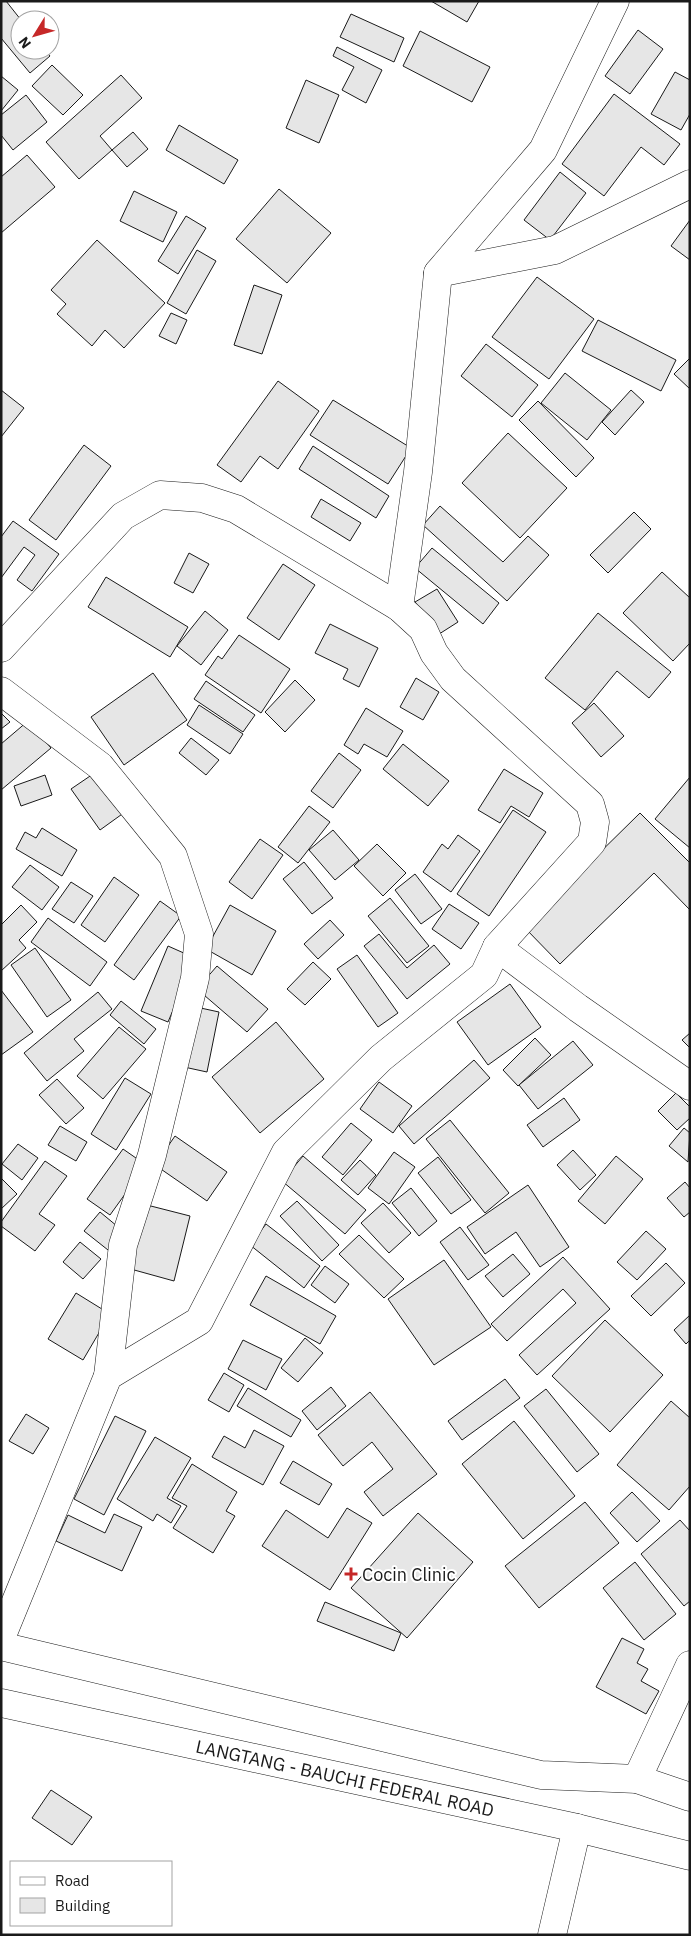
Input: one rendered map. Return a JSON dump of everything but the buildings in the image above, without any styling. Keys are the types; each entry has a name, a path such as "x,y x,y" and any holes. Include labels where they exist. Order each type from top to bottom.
{"street":[{"path":"399,607 418,472 438,272 543,150 615,1"},
{"path":"438,272 555,250 690,184"},
{"path":"1,648 122,516 160,495 202,498 236,509 399,607 423,629 434,653 453,679 590,804 595,822 592,842 497,947 484,975 381,1058 286,1152 199,1321 108,1376"},
{"path":"1,691 100,766 173,856 199,934 195,978 152,1155 123,1245 108,1376 1,1638"},
{"path":"497,947 578,1008 690,1086"},
{"path":"1,1646 541,1775 637,1779 690,1797"},
{"path":"637,1779 690,1665"},
{"name":"LANGTANG - BAUCHI FEDERAL ROAD","path":"1,1703 577,1828 690,1856"},
{"path":"552,1935 577,1828"}],"place":[{"name":"Cocin Clinic","path":"351,1574"}]}
